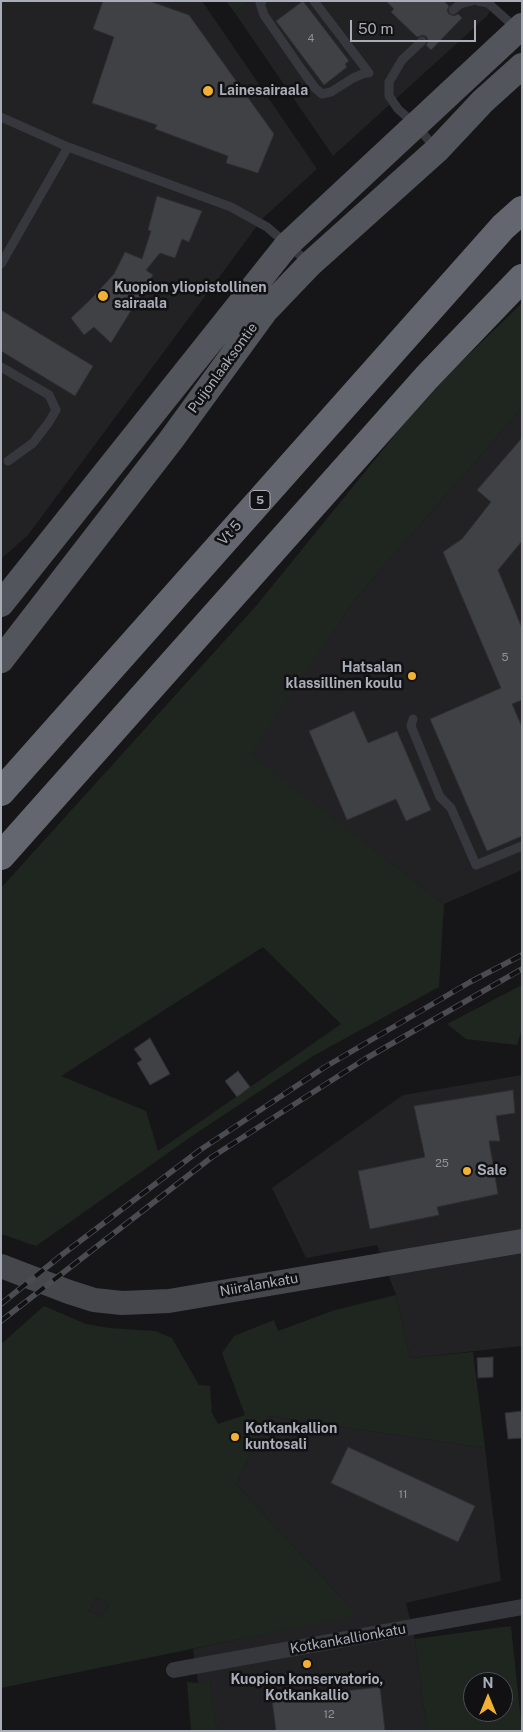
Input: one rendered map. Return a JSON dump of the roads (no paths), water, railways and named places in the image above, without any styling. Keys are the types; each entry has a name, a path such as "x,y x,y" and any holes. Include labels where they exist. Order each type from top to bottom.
{"highway":[{"name":"Vt 5","path":"1,792 503,227 522,210"},
{"path":"1,856 427,377 522,278"}],"main road":[{"name":"Puijonlaaksontie","path":"1,604 287,245 317,215 520,28"},
{"name":"Puijonlaaksontie","path":"1,660 171,440 265,311 310,264 437,150 483,102 522,66"},
{"name":"Niiralankatu","path":"1,1266 94,1300 122,1303 169,1301 522,1241"}],"street":[{"name":"Kotkankallionkatu","path":"174,1670 522,1607"}],"lane":[{"path":"262,1 260,3 264,16 304,73 322,94 331,92 352,78 369,73 314,1"},
{"path":"453,10 460,4 472,1"},
{"path":"478,1 488,3 520,28"},
{"path":"422,41 402,60 389,82 389,96 398,109 416,125 437,150"},
{"path":"1,116 68,147 231,207 267,227 310,264"},
{"path":"1,264 68,147"},
{"path":"1,367 49,395 56,410 33,443 8,461"},
{"path":"413,718 411,726 440,797 452,808 476,866 522,846"}],"railway":[{"path":"1,1304 63,1254 200,1150 325,1067 470,982 522,955"},
{"path":"1,1321 212,1157 365,1059 522,969"}],"place":[{"name":"Lainesairaala","path":"208,91"},
{"name":"Kuopion yliopistollinen sairaala","path":"103,296"},
{"name":"Hatsalan klassillinen koulu","path":"412,676"},
{"name":"Sale","path":"467,1171"},
{"name":"Kotkankallion kuntosali","path":"235,1437"},
{"name":"Kuopion konservatorio, Kotkankallio","path":"307,1664"}]}
